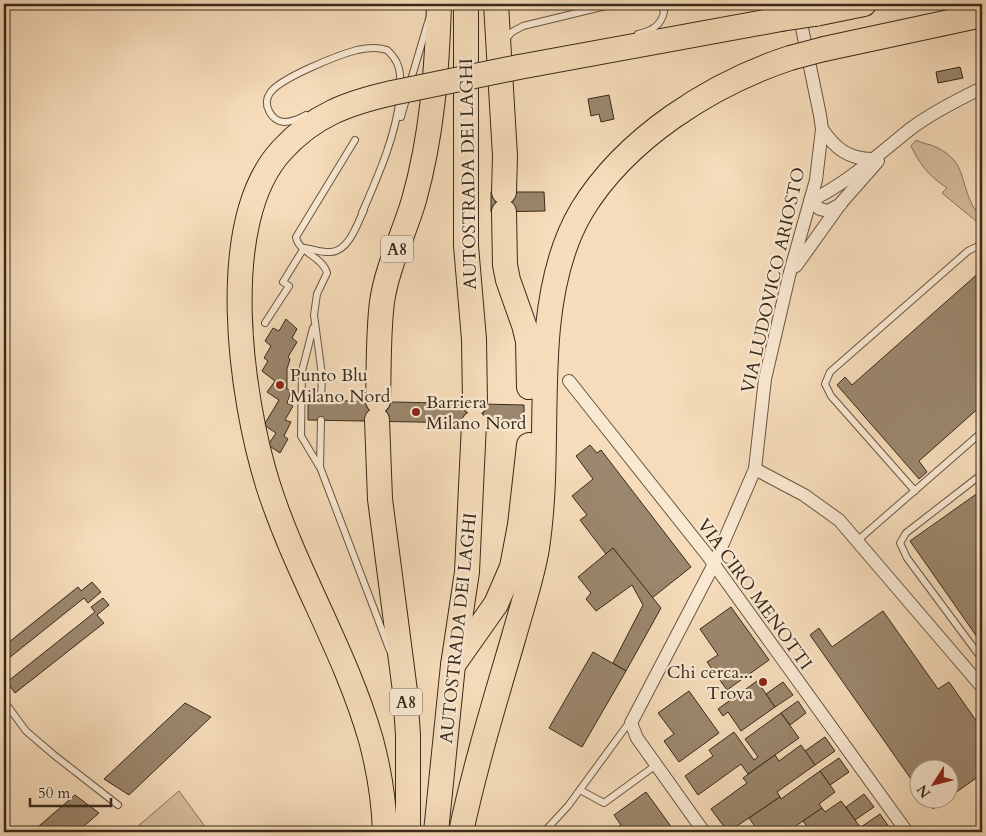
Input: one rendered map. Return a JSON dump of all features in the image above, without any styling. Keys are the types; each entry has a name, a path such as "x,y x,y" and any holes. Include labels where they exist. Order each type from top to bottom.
{"highway":[{"name":"AUTOSTRADA DEI LAGHI","path":"408,832 408,735 405,691 380,499 377,411 382,303 386,280 414,200 427,145 438,50 439,4"},
{"name":"AUTOSTRADA DEI LAGHI","path":"436,832 453,665 467,572 475,413 474,339 466,246 466,4"},
{"name":"A8","path":"453,665 496,604 512,567 528,467 528,341 508,280 504,249 505,156 496,4"},
{"path":"385,832 384,810 371,742 344,664 284,531 268,485 247,400 241,350 240,281 248,220 253,202 269,166 282,150 313,122 359,100 798,12 864,4"},
{"path":"461,832 472,783 536,549 542,500 545,361 548,326 558,269 571,233 582,210 611,172 656,130 695,102 730,81 790,58 824,49 982,16"}],"street":[{"name":"VIA LUDOVICO ARIOSTO","path":"633,717 714,564 755,469 765,379 820,156 822,129 819,104 798,12"},
{"path":"841,203 828,211 820,209 810,201 827,193 910,129 956,100 982,88"},
{"path":"822,129 843,153 861,159 872,159"},
{"path":"789,276 841,203 893,144"},
{"name":"VIA CIRO MENOTTI","path":"569,381 714,564 907,832"},
{"path":"755,469 804,495 839,520 982,687"},
{"path":"633,717 631,723 634,734 704,832"}],"lane":[{"path":"304,248 331,252 340,249 349,239 391,152 433,4"},
{"path":"498,51 508,36 523,26 614,4"},
{"path":"632,35 648,31 660,23 664,12 661,4"},
{"path":"312,111 291,122 280,121 270,113 268,96 271,90 282,83 333,58 351,52 369,48 385,50 397,62 401,77 398,112 388,147 362,213"},
{"path":"321,400 322,376 314,324 314,306 317,294 327,273 324,266 297,243 296,239 297,233 355,140"},
{"path":"914,491 831,396 825,384 830,372 968,251 982,244"},
{"path":"265,323 289,286 283,282 304,248"},
{"path":"314,324 302,371 301,436 320,467 391,654"},
{"path":"320,467 321,420"},
{"path":"857,541 982,432"},
{"path":"982,474 906,533 900,544 907,558 982,659"},
{"path":"394,663 405,691"},
{"path":"4,702 26,731 118,805"},
{"path":"544,832 580,790 633,717"},
{"path":"580,790 604,802 656,765"}],"shaded area":[{"path":"916,140 938,148 953,159 973,206 981,218 982,226 942,193 947,188 926,170 911,146"},
{"path":"179,791 209,832 131,832"}],"building":[{"path":"960,67 963,78 938,83 936,72"},
{"path":"609,95 614,119 601,122 599,114 591,116 588,99"},
{"path":"491,192 544,192 545,211 491,212"},
{"path":"982,270 982,405 919,461 927,472 919,479 837,385 845,377 852,385"},
{"name":"Punto Blu Milano Nord","path":"286,319 297,329 292,338 297,342 288,357 290,359 287,369 287,389 291,391 287,403 293,406 285,420 291,422 284,436 288,439 280,453 268,445 276,433 264,425 279,400 267,392 275,381 262,371 268,361 264,358 271,346 265,341 273,328 279,331"},
{"name":"Barriera Milano Nord","path":"308,400 524,405 524,424 308,420"},
{"path":"590,445 597,453 601,450 691,567 652,598 613,548 606,554 580,520 587,515 572,496 593,479 576,456"},
{"path":"982,490 982,644 910,541"},
{"path":"613,548 661,608 626,671 613,663 643,605 632,585 596,611 586,599 591,593 578,577"},
{"path":"92,582 101,592 88,603 84,598 4,662 4,646 78,587 81,591"},
{"path":"103,598 109,605 97,615 104,623 15,693 7,682 95,612 91,607"},
{"path":"731,607 769,660 727,690 707,662 718,655 700,629"},
{"path":"883,611 938,689 949,682 982,729 982,774 958,791 958,758 908,758 908,775 810,635 819,628 832,647"},
{"path":"593,652 626,671 582,747 549,728"},
{"path":"757,681 775,707 741,731 728,712 723,716 718,709"},
{"path":"783,682 793,695 775,707 766,694"},
{"path":"689,691 719,733 679,762 664,741 674,734 658,713"},
{"path":"798,701 806,713 790,725 781,713"},
{"path":"185,703 211,717 129,795 104,779"},
{"path":"781,713 799,738 748,774 741,764 698,795 685,776 713,756 709,750 734,732 754,760 758,757 745,739"},
{"path":"825,737 835,751 815,765 805,751"},
{"path":"801,745 815,765 777,792 780,797 728,832 711,809 747,783 743,778 775,755 779,761"},
{"path":"839,758 849,772 830,785 820,771"},
{"path":"820,771 835,792 819,804 822,808 787,832 759,832 749,818 780,797 781,799"},
{"path":"646,792 675,832 611,832 621,825 614,815"},
{"path":"864,794 874,807 855,820 846,807"},
{"path":"75,795 99,813 77,832 32,832"},
{"path":"841,801 864,832 811,832 803,821 822,808 825,812"},
{"path":"880,814 889,827 881,832 864,832 861,827"}],"place":[{"name":"Punto Blu Milano Nord","path":"280,385"},
{"name":"Barriera Milano Nord","path":"416,412"},
{"name":"Chi cerca... Trova","path":"763,682"}]}
